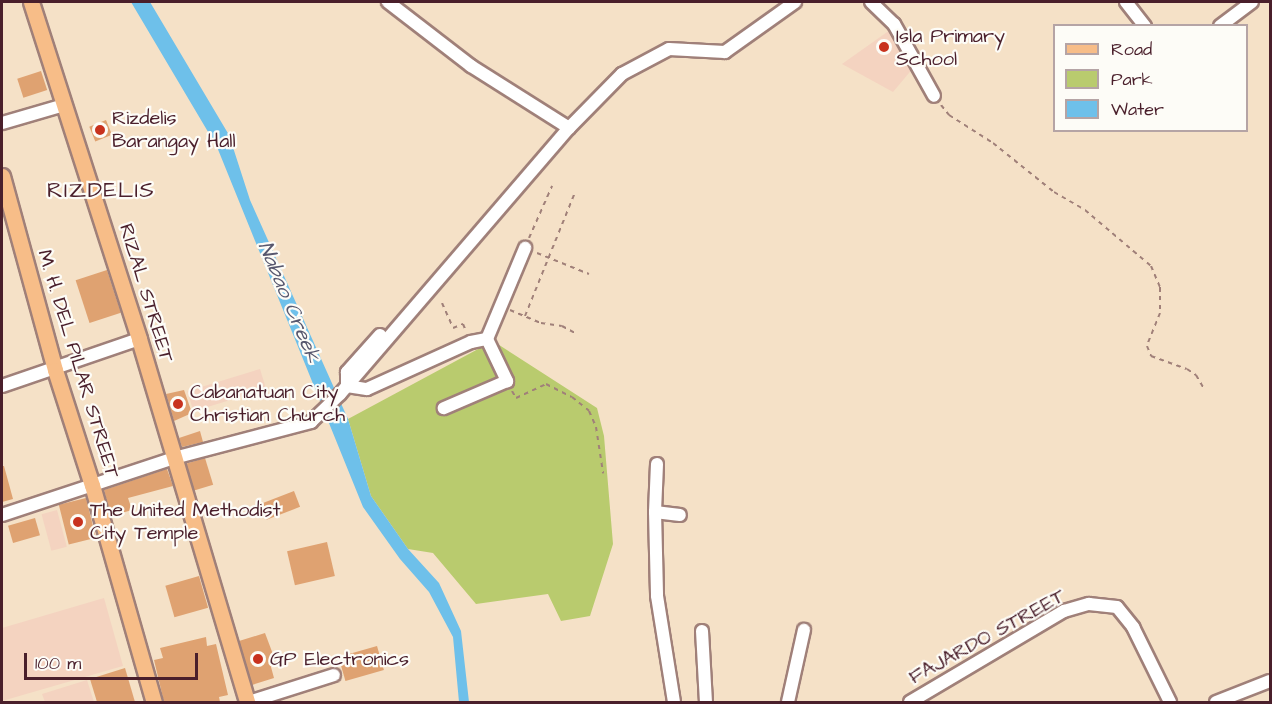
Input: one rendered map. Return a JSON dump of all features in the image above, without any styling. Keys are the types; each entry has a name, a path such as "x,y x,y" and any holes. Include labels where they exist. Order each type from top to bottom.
{"main road":[{"name":"RIZAL STREET","path":"31,2 139,339 248,702"},
{"name":"M. H. DEL PILAR STREET","path":"2,176 55,370 92,485 154,702"}],"street":[{"path":"387,2 471,66 569,128"},
{"path":"2,515 174,458 311,422 321,415 343,390 569,128 622,74 669,49 725,52 795,2"},
{"path":"871,2 894,24 934,96"},
{"path":"1126,2 1143,24"},
{"path":"1224,24 1252,2"},
{"path":"2,123 64,105"},
{"path":"444,408 507,381 488,339 525,248"},
{"path":"343,390 347,372 418,292"},
{"path":"2,386 55,370 139,339"},
{"path":"343,390 367,388 471,342 488,339"},
{"path":"657,464 655,512 657,596 674,702"},
{"path":"655,512 680,515"},
{"name":"FAJARDO STREET","path":"910,702 1064,611 1089,604 1117,607 1133,627 1170,702"},
{"path":"788,702 804,630"},
{"path":"702,631 706,702"},
{"path":"248,702 334,675"},
{"path":"1216,702 1270,681"}],"path":[{"path":"934,96 949,115 993,143 1054,192 1085,210 1151,266 1160,287 1160,313 1147,346 1151,356 1196,375 1204,389"},
{"path":"552,186 525,248 589,274"},
{"path":"525,316 574,195"},
{"path":"442,303 453,328 463,324 471,342"},
{"path":"502,306 575,333"},
{"path":"507,381 516,398 546,384 572,398 589,411 596,427 603,473"}],"shaded area":[{"name":"Isla Primary School","path":"890,30 914,67 893,92 842,64"},
{"path":"260,369 266,389 193,411 187,391"},
{"path":"57,510 67,547 51,551 42,514"},
{"path":"104,598 123,666 2,701 2,628"},
{"path":"87,680 94,702 45,702 42,694"}],"green space":[{"path":"493,341 597,408 604,436 613,544 590,616 561,621 548,594 476,604 433,553 408,549 371,496 348,419"}],"water":[{"name":"Nabao Creek","path":"131,2 150,2 229,135 250,200 348,419 371,496 408,549 439,583 461,631 469,702 459,702 453,637 429,592 400,559 363,507 217,147"}],"building":[{"path":"41,71 47,90 23,98 17,79"},
{"name":"Rizdelis Barangay Hall","path":"106,120 112,135 95,142 89,127"},
{"path":"107,270 121,313 90,323 76,280"},
{"name":"Cabanatuan City Christian Church","path":"184,390 192,413 174,421 166,394"},
{"path":"200,431 203,442 182,447 179,438"},
{"path":"205,458 213,485 194,491 186,464"},
{"path":"2,466 4,466 13,499 2,502"},
{"path":"167,469 173,486 128,498 132,510 111,516 104,490"},
{"path":"294,491 300,507 266,520 260,504"},
{"name":"The United Methodist City Temple","path":"86,498 96,538 69,545 59,505"},
{"path":"35,518 40,535 13,543 8,526"},
{"path":"327,542 335,576 295,585 287,551"},
{"path":"199,576 208,608 174,617 165,586"},
{"name":"GP Electronics","path":"265,633 277,665 271,667 274,678 252,685 239,641"},
{"path":"206,637 207,646 216,644 228,695 219,697 220,702 164,702 154,660 163,658 160,648"},
{"path":"377,646 384,670 345,681 339,657"},
{"path":"125,668 135,702 97,702 90,679"}],"place":[{"name":"Isla Primary School","path":"884,47"},
{"name":"Rizdelis Barangay Hall","path":"100,130"},
{"name":"Cabanatuan City Christian Church","path":"178,404"},
{"name":"The United Methodist City Temple","path":"78,522"},
{"name":"GP Electronics","path":"258,659"}],"district":[{"name":"RIZDELIS","path":"101,191"}]}
